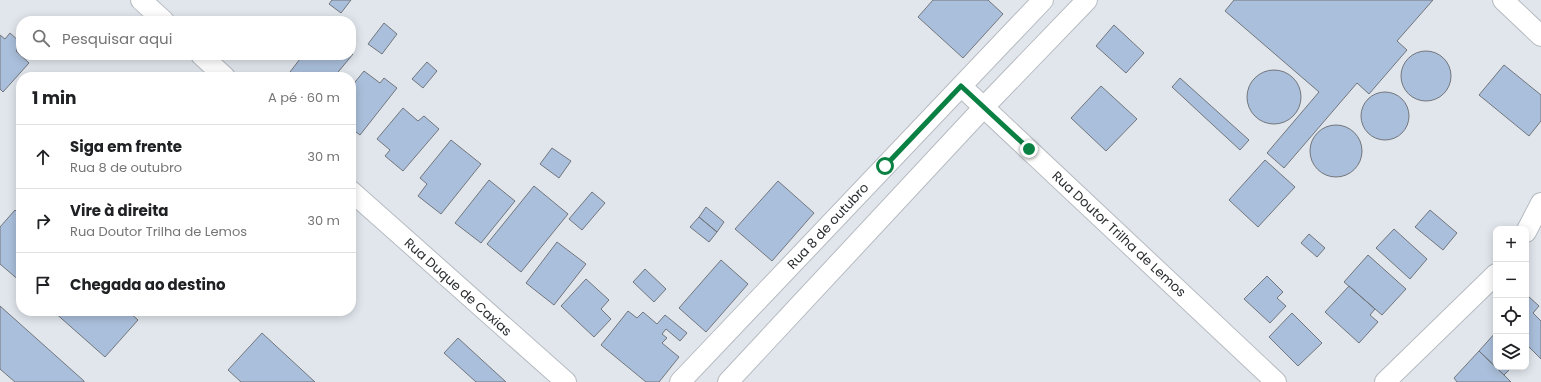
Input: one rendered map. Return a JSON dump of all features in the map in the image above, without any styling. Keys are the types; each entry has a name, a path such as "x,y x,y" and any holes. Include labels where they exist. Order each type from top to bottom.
{"street":[{"path":"141,0 159,16"},
{"name":"Rua 8 de outubro","path":"680,382 1043,0"},
{"path":"728,382 984,107 1087,0"},
{"path":"1504,0 1541,36"},
{"path":"206,60 220,72"},
{"name":"Rua Doutor Trilha de Lemos","path":"961,86 1276,382"},
{"name":"Rua Duque de Caxias","path":"356,196 566,382"},
{"path":"1529,226 1541,203"},
{"path":"1385,382 1493,277"}],"building":[{"path":"332,0 351,0 341,13 329,4"},
{"path":"933,0 988,0 1003,14 963,58 918,17"},
{"path":"1234,0 1433,0 1397,41 1407,50 1369,94 1357,83 1284,168 1267,153 1319,92 1225,11"},
{"path":"384,23 397,34 382,54 368,44"},
{"path":"1114,25 1144,53 1126,73 1096,46"},
{"path":"10,33 16,38 16,60 26,60 29,63 21,72 16,72 16,78 3,92 0,89 0,35 5,39"},
{"path":"1426,51 1435,53 1446,62 1451,76 1449,85 1440,96 1426,101 1417,99 1406,90 1401,76 1403,67 1412,56"},
{"path":"299,60 348,60 338,72 290,72"},
{"path":"427,62 437,71 423,88 412,79"},
{"path":"1504,65 1541,95 1541,121 1529,136 1479,95"},
{"path":"1274,70 1284,72 1293,78 1299,87 1301,97 1299,107 1293,116 1284,122 1274,124 1264,122 1255,116 1249,107 1247,97 1249,87 1255,78 1264,72"},
{"path":"364,71 380,83 384,78 397,88 360,135 356,132 356,81"},
{"path":"1180,78 1249,140 1240,150 1172,87"},
{"path":"1101,86 1137,119 1106,151 1071,118"},
{"path":"1380,92 1390,92 1402,99 1409,111 1409,121 1402,133 1390,140 1380,140 1372,136 1365,129 1361,121 1361,111 1365,103 1372,96"},
{"path":"403,108 418,121 424,116 439,129 403,171 385,156 390,150 377,139"},
{"path":"1336,125 1350,129 1358,137 1362,151 1358,165 1350,173 1336,177 1322,173 1314,165 1310,151 1314,137 1322,129"},
{"path":"451,140 481,164 441,214 418,196 427,184 420,178"},
{"path":"552,148 571,161 559,178 540,164"},
{"path":"1265,160 1295,187 1258,227 1229,200"},
{"path":"489,180 515,201 481,243 455,223"},
{"path":"778,181 814,213 772,261 735,229"},
{"path":"534,186 568,214 521,272 487,244"},
{"path":"592,192 605,203 582,230 569,219"},
{"path":"706,207 724,222 717,232 699,217"},
{"path":"15,210 16,278 0,264 0,227"},
{"path":"1430,210 1457,233 1443,250 1415,227"},
{"path":"699,217 717,232 709,242 690,227"},
{"path":"1394,229 1427,259 1410,279 1376,248"},
{"path":"1309,234 1325,248 1317,257 1301,243"},
{"path":"557,242 586,264 554,305 526,283"},
{"path":"1368,255 1406,289 1382,315 1344,282"},
{"path":"721,260 748,284 706,332 679,308"},
{"path":"645,269 666,289 654,302 633,282"},
{"path":"1267,276 1283,292 1277,298 1286,306 1270,323 1244,299"},
{"path":"586,279 609,300 601,309 611,319 594,337 561,306"},
{"path":"1349,286 1375,309 1370,315 1378,322 1359,343 1325,312"},
{"path":"1529,297 1539,306 1533,313 1541,321 1541,359 1529,347"},
{"path":"0,306 84,382 15,382 0,369"},
{"path":"628,311 637,318 643,312 657,324 665,315 687,333 680,341 666,329 662,334 667,338 662,343 679,357 659,382 646,382 601,345"},
{"path":"1292,313 1322,343 1298,366 1269,337"},
{"path":"59,316 134,316 138,320 105,357"},
{"path":"262,333 315,382 241,382 228,370"},
{"path":"1493,335 1493,364 1479,351"},
{"path":"458,338 506,382 476,382 444,353"},
{"path":"1479,351 1493,365 1493,370 1499,370 1511,382 1457,382 1454,378"},
{"path":"1499,370 1509,370 1504,375"}],"route":[{"path":"885,166 961,86 1029,149"}]}
